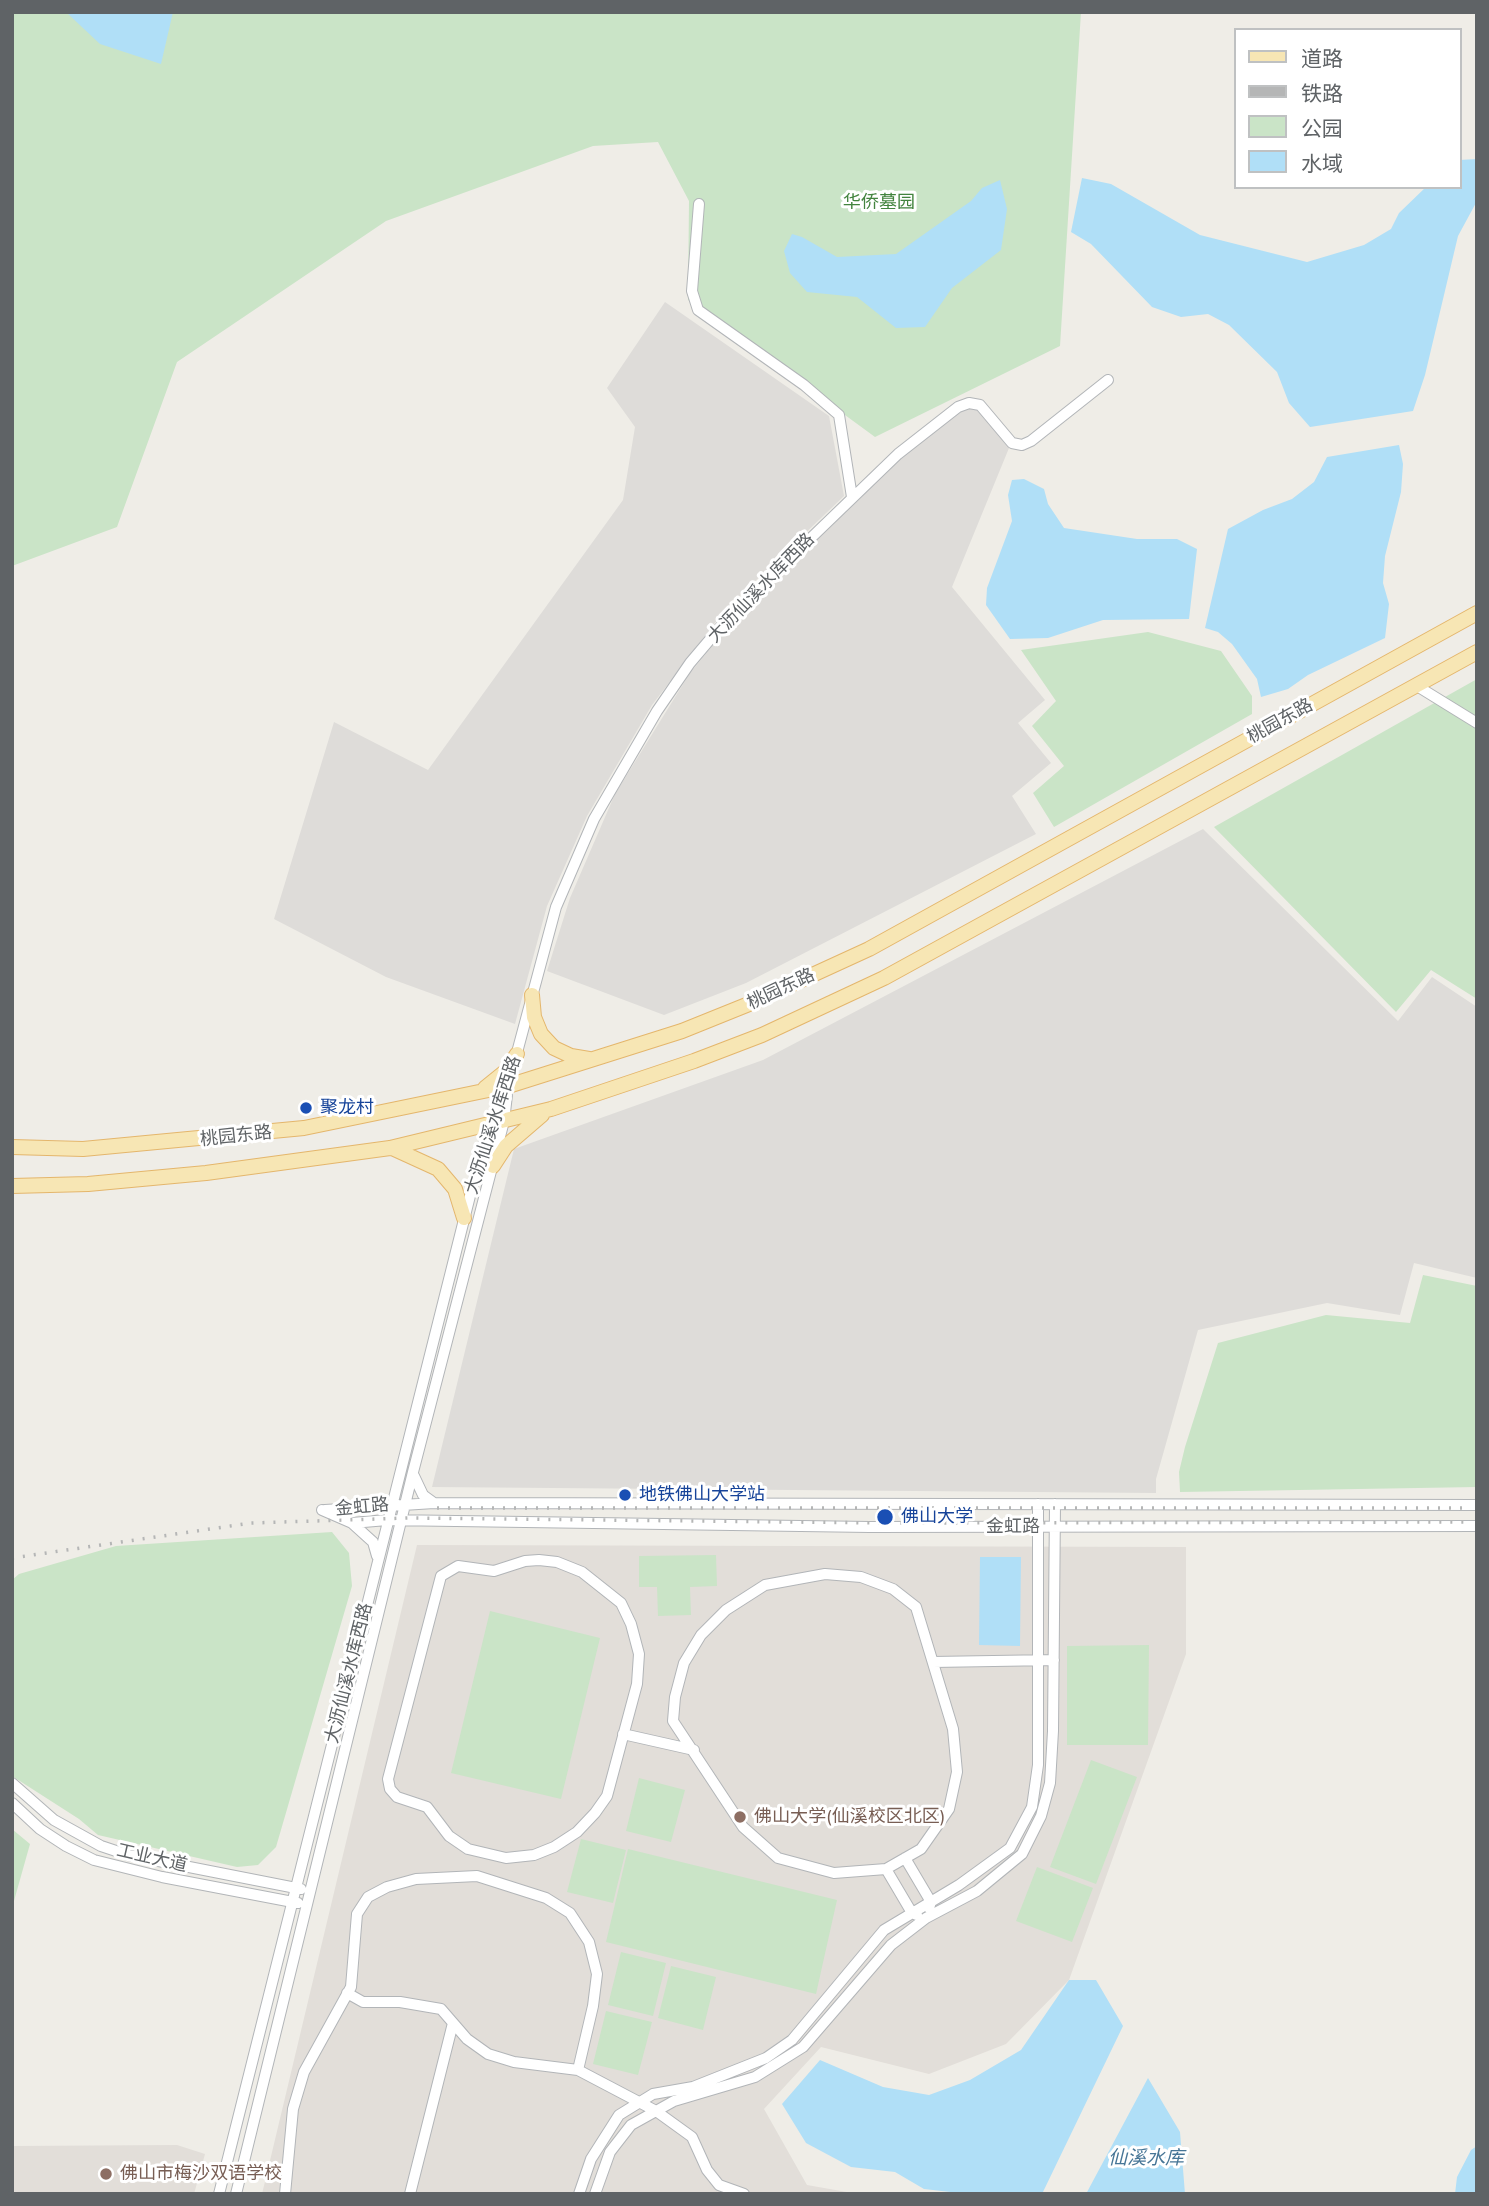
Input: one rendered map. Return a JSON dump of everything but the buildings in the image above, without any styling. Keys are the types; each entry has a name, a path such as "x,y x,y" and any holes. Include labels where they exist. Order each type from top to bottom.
{"main road":[{"name":"桃园东路","path":"12,1147 83,1149 279,1131 471,1095 597,1060 749,1004 869,949 1477,613"},
{"name":"桃园东路","path":"12,1185 88,1184 206,1173 390,1148 551,1109 638,1081 751,1039 884,978 1477,652"},
{"path":"532,995 534,1017 541,1034 554,1048 571,1056 597,1060"},
{"path":"471,1095 490,1086 506,1071 517,1054"},
{"path":"492,1166 525,1127 551,1109"},
{"path":"390,1148 438,1169 455,1189 464,1218"}],"street":[{"path":"699,204 692,291 698,310 804,385 839,415 852,497"},
{"name":"大沥仙溪水库西路","path":"219,2194 464,1218 508,1086 556,907 594,819 657,711 690,663 729,617 898,454 958,407 969,403 980,405 1012,443 1021,445 1031,442 1108,380"},
{"path":"1417,686 1477,723"},
{"path":"236,2194 413,1472 492,1166 497,1123"},
{"path":"362,1506 389,1490 399,1470"},
{"path":"413,1472 423,1495 434,1503"},
{"name":"金虹路","path":"1477,1505 434,1503 322,1510 352,1523 387,1520 1038,1527 1477,1526"},
{"path":"579,2194 591,2159 619,2115 653,2094 693,2087 766,2058 792,2040 884,1930 931,1902 1010,1848 1032,1807 1038,1765 1038,1504"},
{"path":"595,2194 610,2152 631,2125 674,2101 755,2077 803,2047 891,1945 926,1918 977,1891 1022,1854 1041,1816 1050,1783 1055,1504"},
{"path":"352,1523 373,1542 377,1558"},
{"path":"524,1561 557,1562 582,1572 621,1603 631,1624 639,1654 637,1684 624,1734 607,1796 577,1832 554,1847 534,1855 506,1858 479,1853 449,1836 427,1807 397,1797 390,1789 388,1779 441,1576 458,1566 494,1571 524,1561"},
{"path":"825,1574 862,1577 893,1589 916,1607 933,1662 953,1729 957,1772 949,1809 921,1849 886,1869 834,1873 778,1858 743,1827 673,1721 675,1697 684,1663 701,1635 726,1610 765,1585 825,1574"},
{"path":"933,1662 1054,1660"},
{"path":"624,1734 694,1750"},
{"name":"工业大道","path":"12,1783 54,1820 101,1846 128,1855 310,1891"},
{"name":"工业大道","path":"12,1803 49,1835 94,1860 139,1872 307,1905"},
{"path":"477,1876 479,1853"},
{"path":"905,1858 931,1902 926,1918"},
{"path":"886,1869 912,1913 926,1918"},
{"path":"285,2194 293,2109 304,2072 351,1987 357,1914 369,1897 387,1887 416,1879 477,1876 546,1898 570,1913 589,1942 597,1974 593,2006 578,2070"},
{"path":"347,1993 363,2002 400,2002 441,2009 467,2039 488,2054 514,2062 578,2070 656,2111 692,2137 706,2170 721,2190 744,2194"},
{"path":"410,2194 453,2023"}],"shaded area":[{"path":"665,302 829,416 844,496 724,611 652,705 587,816 547,906 515,1024 386,977 274,919 334,722 428,770 623,500 635,427 607,388"},
{"path":"965,408 977,408 1009,448 952,587 1045,700 1018,723 1051,763 1012,796 1036,834 746,983 664,1015 547,971 570,898 615,794 690,673 732,622 854,500 900,458"},
{"path":"1203,829 1398,1021 1432,977 1477,1007 1477,1278 1414,1263 1400,1315 1327,1303 1198,1330 1156,1479 1156,1493 432,1487 514,1149 763,1060"},
{"name":"佛山大学(仙溪校区北区)","path":"417,1545 1186,1547 1186,1654 1069,1980 1006,2044 929,2074 821,2047 764,2109 807,2185 858,2194 262,2194"},
{"name":"佛山市梅沙双语学校","path":"177,2145 205,2154 194,2194 12,2194 12,2146"}],"green space":[{"name":"华侨墓园","path":"12,12 1081,12 1060,346 875,437 688,300 689,201 658,142 593,146 386,221 177,362 117,527 12,566"},
{"path":"1148,632 1221,651 1252,696 1252,714 1054,827 1033,793 1064,766 1032,726 1056,701 1021,650"},
{"path":"1477,679 1477,999 1431,970 1396,1012 1214,827"},
{"path":"1423,1275 1477,1286 1477,1487 1180,1492 1179,1472 1185,1447 1218,1343 1326,1315 1410,1323"},
{"path":"332,1532 349,1553 352,1586 276,1847 258,1865 237,1867 98,1835 79,1819 12,1776 12,1580 19,1574 116,1546"},
{"path":"716,1555 717,1586 690,1587 691,1615 658,1616 657,1587 639,1587 639,1556"},
{"path":"490,1611 600,1638 561,1799 451,1773"},
{"path":"1149,1645 1148,1745 1067,1745 1067,1646"},
{"path":"1091,1760 1137,1777 1096,1884 1050,1867"},
{"path":"639,1778 685,1790 671,1842 626,1831"},
{"path":"12,1829 30,1844 12,1908"},
{"path":"581,1839 626,1850 613,1903 567,1892"},
{"path":"628,1849 837,1900 816,1994 606,1942"},
{"path":"1037,1867 1093,1888 1072,1942 1016,1921"},
{"path":"621,1952 666,1963 653,2016 608,2005"},
{"path":"671,1966 716,1977 703,2030 658,2018"},
{"path":"606,2011 652,2022 638,2075 593,2064"}],"water":[{"path":"66,12 173,12 161,64 100,44"},
{"path":"1477,159 1477,201 1458,236 1425,375 1413,411 1310,427 1289,403 1277,372 1229,325 1208,314 1181,317 1152,307 1091,244 1071,232 1082,178 1111,184 1200,235 1307,262 1364,245 1391,229 1399,213 1424,189 1461,189 1461,160"},
{"path":"1000,180 1007,209 1001,250 952,288 925,327 896,328 857,297 807,292 790,273 784,251 792,234 837,257 896,254 971,201 982,188"},
{"path":"1399,445 1403,464 1401,492 1385,556 1383,583 1389,604 1385,638 1308,675 1288,689 1261,697 1257,679 1232,644 1218,632 1205,628 1228,529 1263,510 1292,499 1314,482 1327,457"},
{"path":"1024,479 1044,489 1048,504 1064,528 1137,539 1177,539 1197,549 1189,619 1103,620 1048,638 1010,639 986,605 987,588 1012,521 1008,495 1012,480"},
{"path":"980,1557 1021,1557 1020,1646 979,1645"},
{"path":"1069,1980 1096,1980 1123,2026 1042,2194 968,2194 924,2189 895,2172 851,2167 806,2143 782,2104 820,2060 883,2087 929,2095 970,2080 1021,2050"},
{"name":"仙溪水库","path":"1148,2078 1180,2132 1185,2194 1086,2194"},
{"path":"1477,2146 1477,2194 1455,2194 1457,2177 1471,2150"}],"railway":[{"path":"437,1508 1465,1508"},
{"path":"12,1558 251,1523 408,1518 886,1523 1466,1522"}],"place":[{"name":"聚龙村","path":"306,1108"},
{"name":"地铁佛山大学站","path":"625,1495"},
{"name":"佛山大学","path":"885,1517"},
{"name":"佛山大学(仙溪校区北区)","path":"740,1817"},
{"name":"佛山市梅沙双语学校","path":"106,2174"}]}
